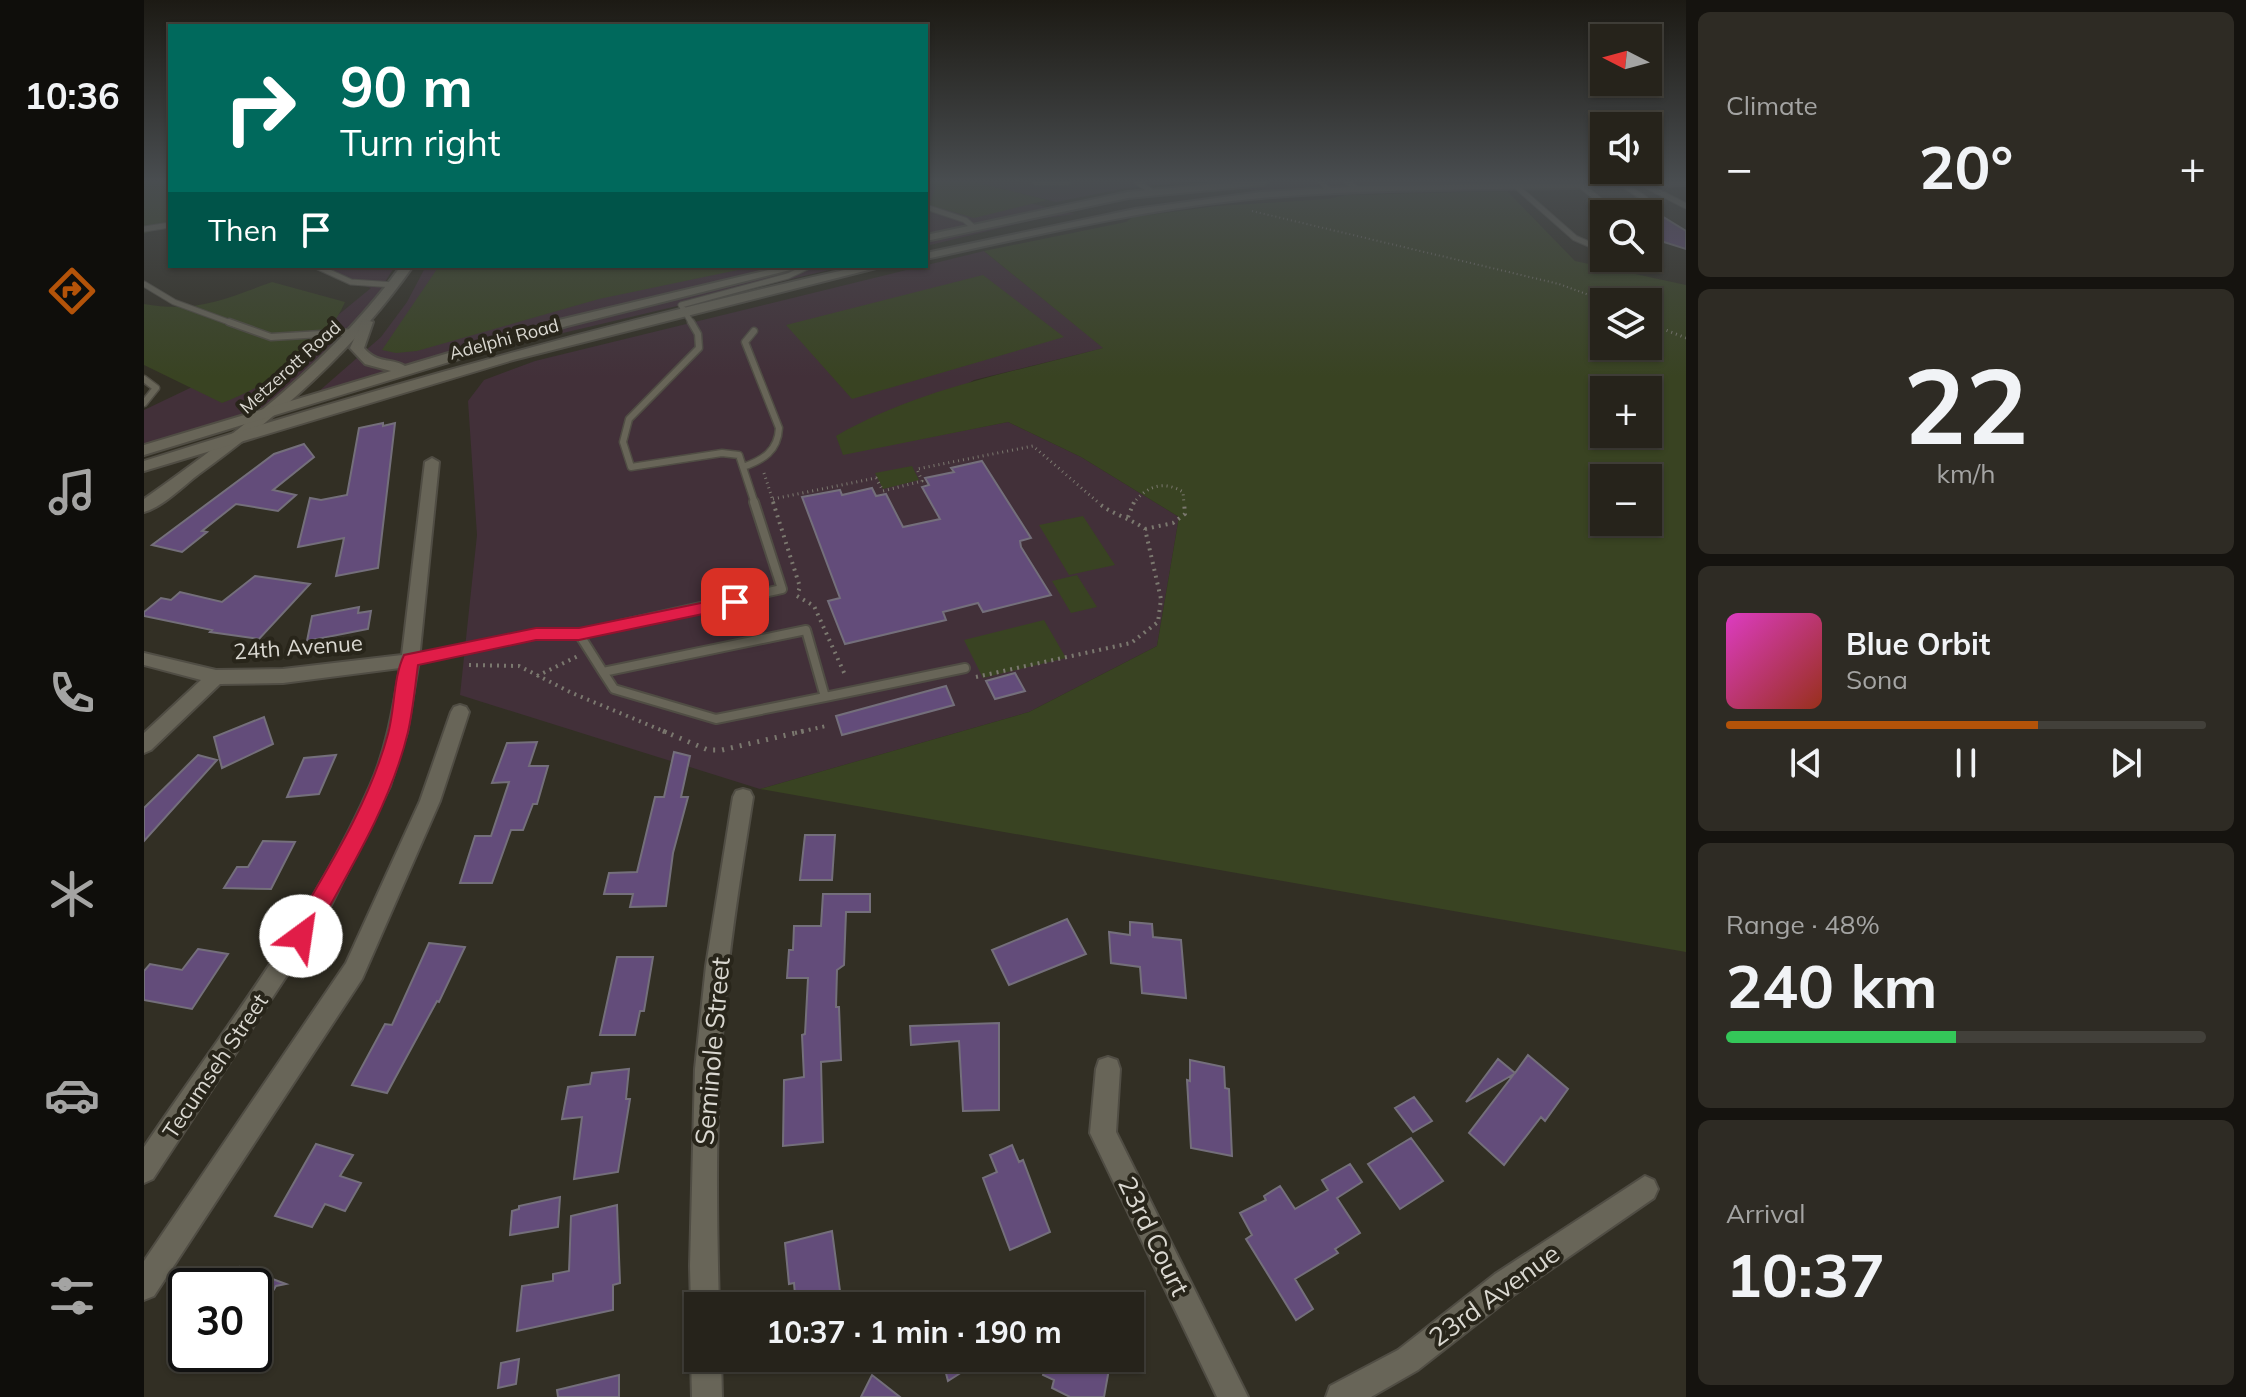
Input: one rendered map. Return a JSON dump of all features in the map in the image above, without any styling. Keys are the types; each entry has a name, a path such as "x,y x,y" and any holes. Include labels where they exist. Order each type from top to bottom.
{"main road":[{"path":"928,256 966,247"},
{"name":"Metzerott Road","path":"144,507 279,409 363,327 406,268"},
{"name":"Adelphi Road","path":"144,450 411,367 614,309 791,268"},
{"name":"Adelphi Road","path":"144,466 247,432 507,358 870,268"},
{"path":"363,327 357,348 365,360 384,367 411,367"}],"street":[{"name":"Tecumseh Street","path":"144,1170 316,912 380,786 398,732 410,660 432,462"},
{"name":"24th Avenue","path":"144,659 216,677 283,676 410,660"},
{"path":"144,745 216,677"},
{"path":"144,1286 354,971 425,814 460,712"},
{"name":"Seminole Street","path":"705,1292 702,1187 714,988 743,797"},
{"name":"23rd Court","path":"1108,1069 1103,1133 1233,1397"},
{"name":"23rd Avenue","path":"1341,1397 1408,1360 1505,1284 1645,1189"},
{"path":"706,1372 707,1397"}],"lane":[{"path":"320,268 351,282 394,285"},
{"path":"410,660 536,634 579,634 782,589 739,455 722,453 631,467 623,442 629,419 699,348 698,334 681,305 788,276 805,268"},
{"path":"144,284 174,302 271,337 363,327"},
{"path":"743,467 760,462 772,451 779,438 776,420 745,342 754,331"},
{"path":"144,379 156,388 144,403"},
{"path":"602,672 806,630 825,697"},
{"path":"579,634 614,689 716,719 965,668"}],"path":[{"path":"1404,247 1559,284 1590,295"},
{"path":"1662,329 1686,338"},
{"path":"773,499 876,478 883,491 903,487 922,481 917,469 1033,446 1107,510 1128,517 1145,529 1161,599 1158,622 1131,643 976,678 971,666 965,668"},
{"path":"760,462 800,587 797,596 814,606 851,691"},
{"path":"1128,517 1135,497 1156,485 1176,486 1183,492 1185,514 1173,523 1145,529"},
{"path":"537,676 588,651"}],"shaded area":[{"path":"984,251 1104,348 974,380 843,454 1008,422 1081,457 1179,517 1157,646 1029,712 760,789 460,695 477,535 468,401 484,380 535,361 915,268 928,268 928,265"},
{"path":"314,268 394,268 360,322 284,392 246,420 144,454 144,410 332,320 371,288"},
{"path":"425,268 838,268 470,355 310,399 381,337 407,302"}],"green space":[{"path":"1003,247 1562,247 1575,261 1590,264 1590,272 1626,272 1686,285 1686,952 760,789 1029,712 1157,646 1179,517 1081,457 1008,422 843,455 836,436 868,419 966,383 1103,348 984,251"},
{"path":"438,268 747,268 599,299 417,351 396,353 382,350"},
{"path":"983,275 1064,337 852,399 786,325"},
{"path":"272,282 345,302 324,336 276,376 222,403 144,365 144,304 179,307 210,303"},
{"path":"912,466 919,480 883,489 875,473"},
{"path":"1083,516 1115,565 1069,575 1039,525"},
{"path":"1077,575 1097,607 1071,613 1052,581"},
{"path":"1044,620 1066,658 983,678 964,640"}],"building":[{"path":"383,423 383,426 395,423 378,568 336,576 344,538 298,547 310,498 321,500 347,495 359,428"},
{"path":"304,444 314,457 273,490 296,495 278,511 236,504 202,531 207,532 182,552 152,545 274,454"},
{"path":"982,461 1031,538 1020,541 1021,547 1051,595 983,612 978,603 943,612 946,620 845,644 828,601 840,598 802,497 840,490 842,495 872,488 876,496 886,494 903,527 940,519 922,487 929,485 925,478 954,472 951,468"},
{"path":"255,576 310,584 259,639 210,632 212,630 144,616 144,612 161,598 171,600 180,592 222,602"},
{"path":"359,607 358,613 371,611 368,629 307,641 312,616"},
{"path":"1015,673 1025,691 995,699 986,681"},
{"path":"946,686 954,705 842,735 836,716"},
{"path":"264,717 273,744 222,768 214,737"},
{"path":"537,742 529,766 548,766 537,804 533,804 523,830 511,830 492,883 460,883 475,836 491,836 509,782 492,783 507,743"},
{"path":"674,752 690,756 681,797 688,797 673,853 666,906 630,907 633,894 604,894 609,873 637,872 655,797 664,797"},
{"path":"198,755 217,760 144,841 144,808"},
{"path":"336,755 319,794 287,797 304,758"},
{"path":"805,835 835,835 832,880 800,880"},
{"path":"263,841 295,842 271,889 224,888 237,867 248,867"},
{"path":"823,894 870,894 870,912 846,912 844,965 837,970 836,1007 839,1007 841,1060 821,1062 823,1142 783,1146 784,1080 804,1077 802,1035 805,1034 808,978 787,978 789,950 793,950 794,926 821,926"},
{"path":"1067,919 1086,954 1009,985 992,950"},
{"path":"1130,922 1152,924 1153,937 1181,940 1186,998 1142,993 1140,967 1111,963 1109,932 1130,935"},
{"path":"429,943 465,947 439,1002 387,1093 352,1085 385,1024 392,1025"},
{"path":"198,949 228,954 192,1009 144,1000 144,971 150,964 182,970"},
{"path":"617,957 653,957 644,1011 640,1011 635,1035 600,1035"},
{"path":"999,1023 999,1110 963,1111 959,1041 911,1045 910,1026"},
{"path":"1528,1055 1568,1089 1545,1121 1541,1117 1504,1165 1469,1133 1514,1074 1466,1102 1498,1059 1515,1073"},
{"path":"1190,1060 1224,1067 1225,1088 1229,1089 1232,1156 1191,1148 1187,1080 1190,1081"},
{"path":"629,1069 626,1099 630,1099 618,1172 574,1179 582,1117 562,1119 568,1087 590,1084 592,1073"},
{"path":"1414,1097 1432,1121 1413,1132 1395,1108"},
{"path":"1411,1138 1443,1181 1400,1209 1368,1164"},
{"path":"316,1144 353,1155 340,1176 361,1183 345,1211 325,1204 312,1227 275,1216"},
{"path":"1012,1145 1019,1162 1023,1160 1050,1232 1010,1250 983,1178 997,1172 990,1155"},
{"path":"1350,1164 1362,1182 1337,1198 1360,1233 1335,1249 1338,1253 1295,1279 1313,1309 1296,1320 1246,1239 1252,1235 1240,1213 1266,1200 1264,1196 1280,1186 1295,1209 1328,1190 1322,1180"},
{"path":"560,1197 558,1227 510,1235 512,1211 519,1209 519,1206"},
{"path":"617,1205 620,1283 613,1285 613,1310 517,1331 522,1286 553,1281 553,1274 569,1271 571,1216"},
{"path":"832,1231 840,1292 795,1292 794,1283 789,1284 785,1243"},
{"path":"272,1279 286,1284 276,1286 272,1293"},
{"path":"519,1359 516,1384 498,1388 501,1363"},
{"path":"946,1372 962,1372 948,1381"},
{"path":"1044,1372 1108,1372 1104,1397 1070,1397 1052,1388 1054,1380 1043,1375"},
{"path":"619,1375 619,1397 558,1397 557,1390"},
{"path":"872,1375 900,1397 861,1397"}],"route":[{"path":"301,936 352,845 380,786 398,732 410,660 536,634 579,634 735,602"}]}
